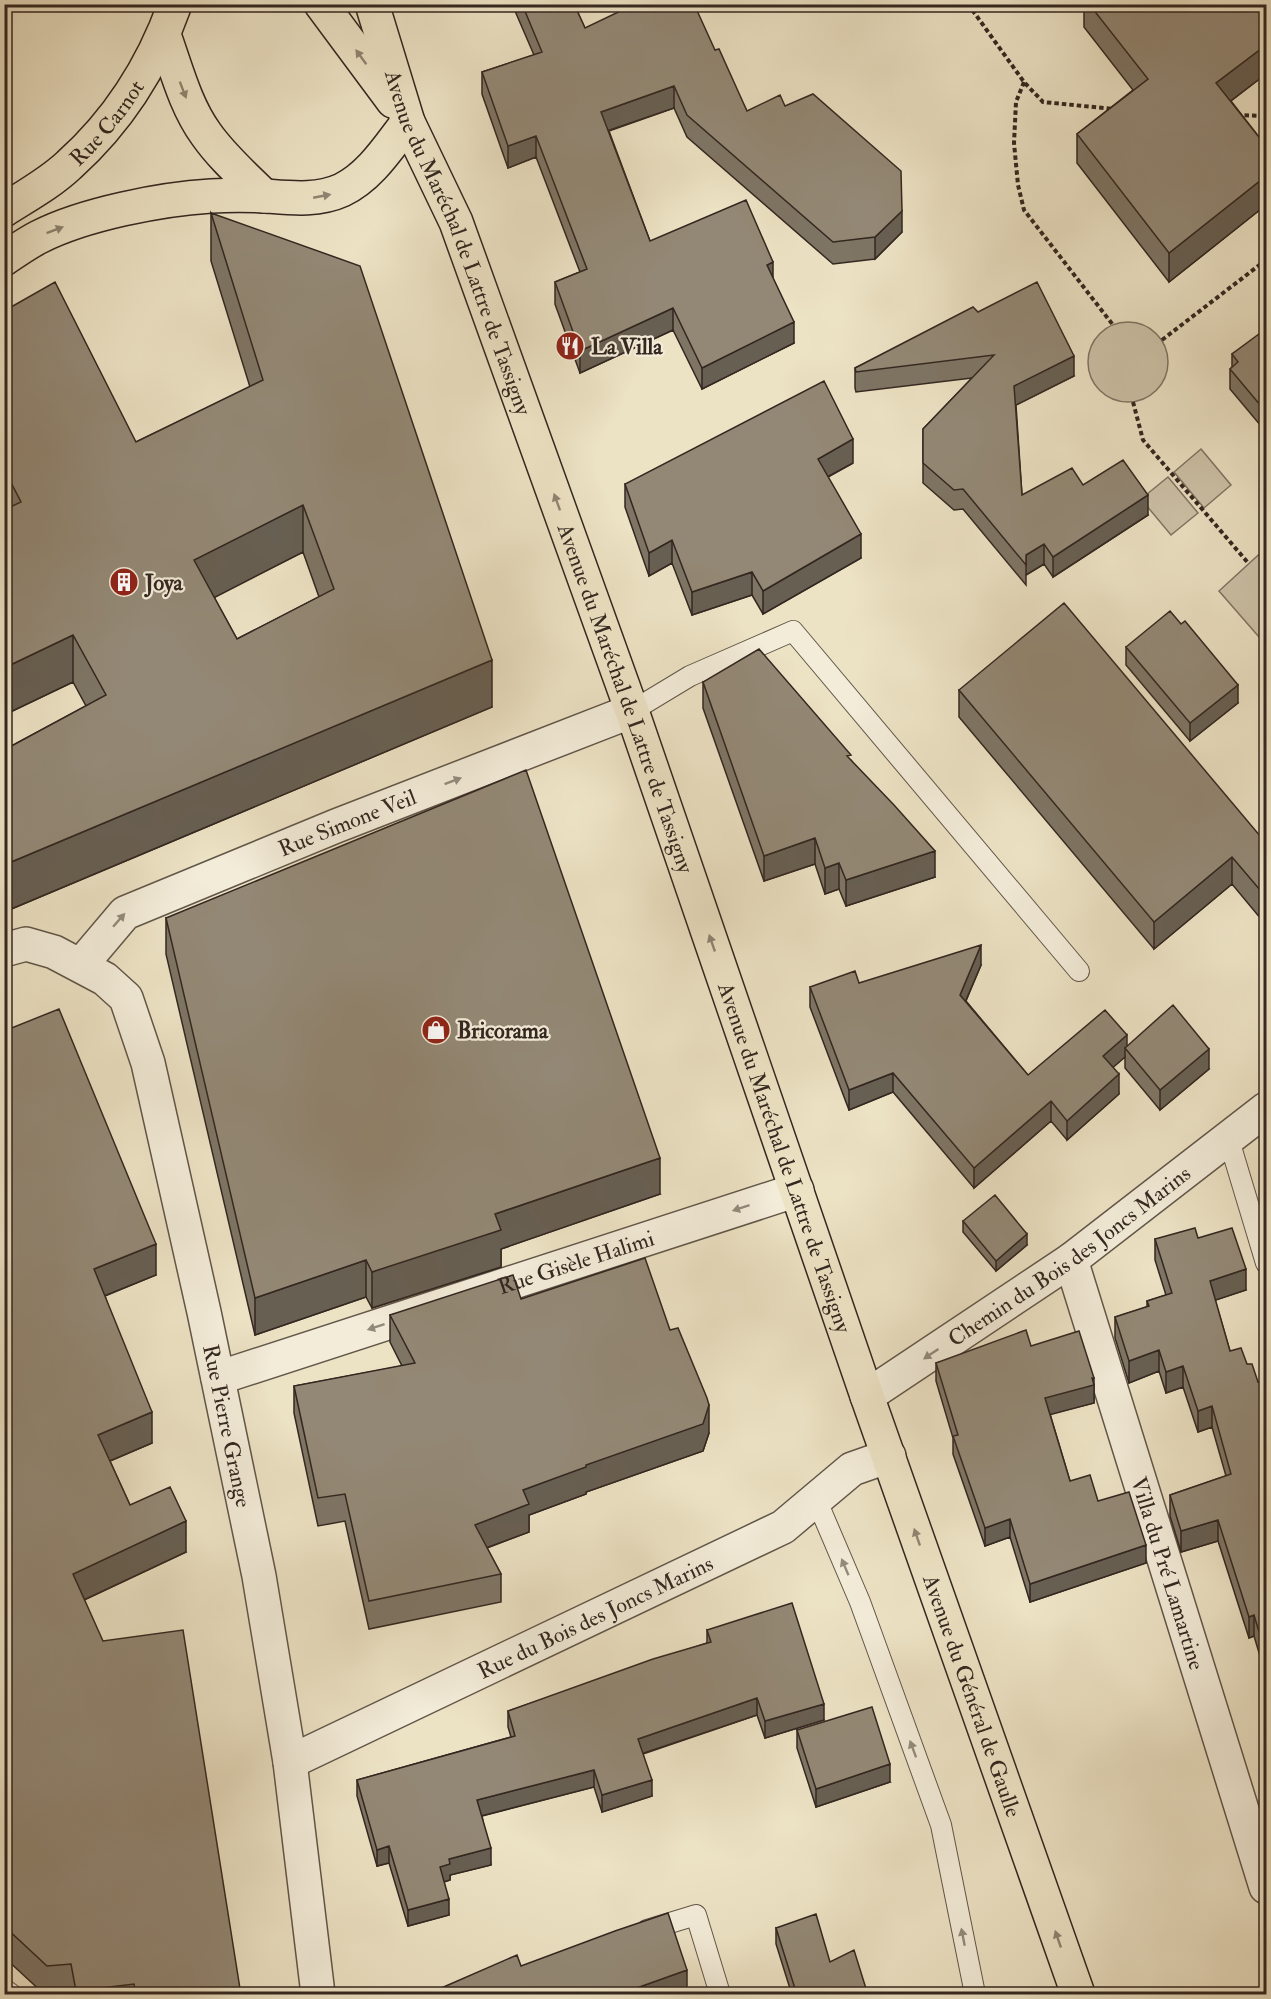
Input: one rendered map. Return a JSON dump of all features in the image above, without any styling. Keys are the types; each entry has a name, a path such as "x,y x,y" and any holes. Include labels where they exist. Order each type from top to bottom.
{"main road":[{"name":"Rue Carnot","path":"4,210 68,166 99,136 126,103 164,35 175,4"},
{"path":"4,259 52,231 99,216 168,200 212,196 323,197 350,185 372,168 408,122 321,4"},
{"name":"Avenue du Maréchal de Lattre de Tassigny","path":"372,5 408,122 456,222 632,711 867,1396"},
{"path":"164,35 185,95 205,132 215,146 264,196"},
{"name":"Avenue du Général de Gaulle","path":"867,1396 1078,1995"}],"street":[{"name":"Rue Simone Veil","path":"81,965 125,913 336,826 632,711"},
{"name":"Rue Pierre Grange","path":"4,950 26,944 54,952 105,979 126,998 148,1063 260,1576 290,1762 318,1995"},
{"name":"Chemin du Bois des Joncs Marins","path":"867,1396 1071,1260 1266,1109"},
{"name":"Rue Gisèle Halimi","path":"218,1378 797,1190"},
{"name":"Villa du Pré Lamartine","path":"1071,1260 1266,1887"},
{"name":"Rue du Bois des Joncs Marins","path":"290,1762 783,1527 852,1469 889,1456"}],"lane":[{"path":"632,711 690,676 793,631 1079,971"},
{"path":"1228,1137 1266,1263"},
{"path":"816,1499 860,1602 941,1826 975,1995"},
{"path":"628,1936 696,1915 720,1995"},
{"path":"4,1989 10,1995"}],"path":[{"path":"968,4 1024,82 1043,102 1114,109"},
{"path":"1024,82 1016,102 1014,143 1017,185 1024,210 1113,325"},
{"path":"1232,115 1266,116"},
{"path":"1162,340 1266,260"},
{"path":"1133,402 1143,440 1249,564"}],"shaded area":[{"path":"1128,322 1143,325 1156,334 1165,347 1168,362 1165,377 1156,390 1143,399 1128,402 1113,399 1100,390 1091,377 1088,362 1091,347 1100,334 1113,325"},
{"path":"1201,449 1231,485 1204,508 1174,472"},
{"path":"1168,477 1198,513 1171,535 1141,499"},
{"path":"1266,548 1266,645 1219,591"}],"building":[{"path":"522,4 574,4 585,28 635,4 694,4 715,50 719,49 747,111 780,95 785,106 813,94 901,171 902,211 875,237 833,242 687,115 674,86 601,112 650,241 746,200 773,262 767,265 794,322 702,368 673,308 580,351 555,282 587,269 536,136 508,146 482,72 542,52"},
{"path":"1089,4 1266,4 1266,45 1216,83 1266,146 1266,176 1169,253 1077,134 1148,79"},
{"name":"Joya","path":"211,213 360,266 492,660 4,865 4,750 106,695 73,635 4,668 4,510 21,502 4,469 4,311 55,282 136,442 263,380","holes":["303,505 334,589 237,639 194,560"]},
{"path":"1037,282 1074,356 1014,386 1022,495 1072,468 1083,485 1123,460 1148,495 1053,557 1044,544 1026,555 1026,565 963,489 954,490 923,463 923,429 994,355 856,372 855,368 973,307 978,312"},
{"path":"1263,331 1266,335 1266,412 1230,369 1238,362 1232,354"},
{"path":"824,381 853,439 818,459 861,534 763,591 752,572 692,592 672,540 649,553 625,484"},
{"path":"1064,603 1266,843 1266,897 1232,857 1154,922 959,690"},
{"path":"1170,611 1181,624 1185,621 1238,685 1190,723 1126,647"},
{"path":"759,649 851,755 847,756 935,851 846,880 839,863 825,868 815,838 764,856 703,682"},
{"path":"526,770 660,1158 495,1214 501,1230 372,1272 366,1260 255,1298 166,918"},
{"path":"981,945 960,995 1028,1075 1105,1010 1127,1035 1103,1056 1119,1074 1067,1121 1051,1101 974,1168 893,1073 849,1090 810,987 855,971 859,983"},
{"path":"1173,1005 1209,1049 1160,1090 1125,1048"},
{"path":"59,1009 156,1244 94,1269 152,1412 98,1435 130,1505 170,1487 186,1521 73,1574 103,1641 183,1630 241,1995 136,1995 134,1984 76,1991 71,1964 47,1966 4,1926 4,1031"},
{"path":"995,1195 1027,1234 996,1261 963,1221"},
{"path":"1195,1228 1198,1238 1232,1228 1246,1269 1210,1281 1230,1351 1241,1348 1247,1364 1252,1364 1258,1382 1266,1380 1266,1655 1254,1615 1249,1617 1218,1520 1181,1531 1170,1495 1231,1474 1212,1406 1198,1411 1183,1366 1166,1372 1159,1350 1129,1361 1115,1317 1149,1306 1147,1301 1172,1293 1155,1239"},
{"path":"645,1258 670,1330 678,1328 707,1398 709,1405 703,1424 523,1490 529,1504 475,1525 501,1574 369,1601 345,1494 318,1498 294,1386 415,1363 390,1315 513,1275 521,1299"},
{"path":"1026,1330 1031,1346 1079,1331 1094,1378 1092,1378 1094,1385 1045,1398 1070,1481 1090,1475 1098,1501 1129,1492 1146,1545 1030,1584 1010,1519 985,1528 953,1436 958,1435 936,1363"},
{"path":"792,1603 824,1704 765,1721 757,1698 638,1739 652,1780 602,1795 594,1770 477,1800 491,1848 449,1859 450,1864 440,1867 449,1899 408,1910 389,1846 377,1850 357,1780 515,1736 508,1711 653,1659 711,1642 707,1630"},
{"path":"872,1707 890,1764 816,1789 797,1730"},
{"path":"668,1913 687,1970 617,1995 441,1995 439,1989 517,1955 521,1966"},
{"path":"816,1914 830,1962 854,1950 868,1995 797,1995 776,1928"}],"place":[{"name":"La Villa","path":"570,346"},
{"name":"Joya","path":"124,582"},
{"name":"Bricorama","path":"436,1030"}]}
